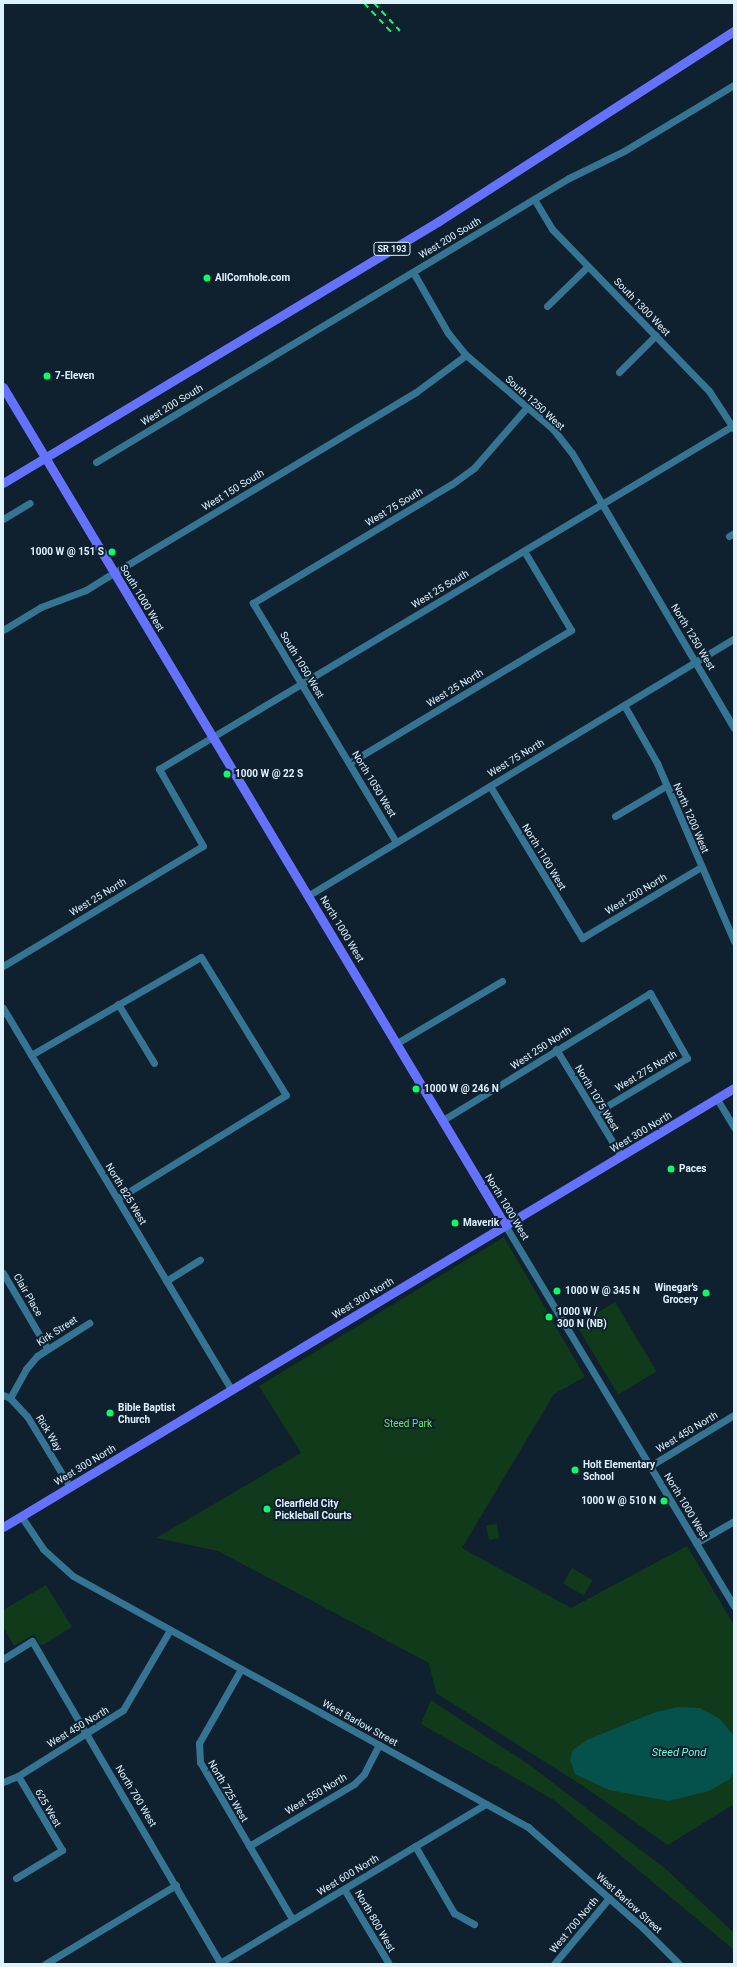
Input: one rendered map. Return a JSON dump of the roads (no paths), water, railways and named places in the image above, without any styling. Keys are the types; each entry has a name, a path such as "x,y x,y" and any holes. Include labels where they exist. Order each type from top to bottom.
{"main road":[{"name":"SR 193","path":"3,483 439,221 734,31"},
{"name":"South 1000 West","path":"3,387 262,819"},
{"name":"North 1000 West","path":"262,819 309,895 505,1225"},
{"name":"West 300 North","path":"3,1527 734,1088"}],"street":[{"name":"West 200 South","path":"96,462 569,178 624,152 734,85"},
{"name":"South 1300 West","path":"534,199 552,229 709,391 733,428"},
{"path":"547,306 588,266"},
{"name":"South 1250 West","path":"413,272 448,333 466,355 553,429 572,453 634,557"},
{"path":"619,372 656,335"},
{"name":"West 150 South","path":"3,630 41,607 86,590 416,392 466,355"},
{"name":"West 75 South","path":"253,603 452,484 474,468 527,407"},
{"name":"West 25 South","path":"203,846 159,769 602,504 733,428"},
{"path":"3,519 30,503"},
{"name":"West 25 North","path":"349,763 571,630 524,551"},
{"name":"North 1250 West","path":"634,557 734,728"},
{"name":"South 1050 West","path":"253,603 334,738"},
{"name":"West 75 North","path":"309,895 734,639"},
{"name":"North 1200 West","path":"624,705 648,747 734,941"},
{"name":"North 1050 West","path":"334,738 396,842"},
{"name":"North 1100 West","path":"490,786 582,938"},
{"path":"615,816 666,786"},
{"name":"West 25 North","path":"3,966 203,846"},
{"name":"West 200 North","path":"582,938 701,867"},
{"path":"31,1055 201,957 286,1096 117,1199"},
{"path":"397,1044 502,981"},
{"name":"West 250 North","path":"443,1120 556,1049 650,993 687,1058"},
{"path":"118,1004 154,1063"},
{"name":"North 825 West","path":"3,1008 232,1390"},
{"name":"North 1075 West","path":"556,1049 621,1156"},
{"name":"West 275 North","path":"595,1113 687,1058"},
{"path":"717,1099 734,1127"},
{"name":"North 1000 West","path":"505,1225 734,1606"},
{"path":"166,1281 200,1260"},
{"name":"Clair Place","path":"3,1273 47,1348"},
{"name":"Kirk Street","path":"6,1396 26,1369 47,1348 89,1323"},
{"name":"Rick Way","path":"6,1396 28,1416 70,1487"},
{"name":"West 450 North","path":"650,1466 734,1415"},
{"name":"West Barlow Street","path":"21,1516 43,1549 73,1576 528,1827 609,1898 678,1964"},
{"path":"696,1543 734,1521"},
{"name":"West 450 North","path":"3,1782 18,1776 123,1710 170,1630"},
{"name":"North 700 West","path":"3,1658 32,1641 176,1885 220,1963"},
{"name":"North 725 West","path":"241,1669 199,1743 200,1762 292,1920"},
{"name":"West 550 North","path":"249,1846 354,1784 364,1774 379,1745"},
{"name":"625 West","path":"16,1878 62,1850 18,1776"},
{"name":"West 600 North","path":"220,1963 486,1804"},
{"path":"415,1846 454,1913 474,1924"},
{"path":"45,1964 176,1885"},
{"name":"North 800 West","path":"344,1889 387,1963"},
{"name":"West 700 North","path":"554,1964 609,1898"}],"water":[{"name":"Steed Pond","path":"677,1707 700,1708 720,1719 734,1736 734,1771 730,1779 709,1791 669,1801 609,1790 575,1774 570,1760 573,1750 587,1740 653,1713"}],"railway":[{"path":"364,3 394,35"},
{"path":"374,3 400,31"}],"place":[{"name":"AllCornhole.com","path":"207,278"},
{"name":"7-Eleven","path":"47,376"},
{"name":"1000 W @ 151 S","path":"112,552"},
{"name":"1000 W @ 22 S","path":"227,774"},
{"name":"1000 W @ 246 N","path":"416,1089"},
{"name":"Paces","path":"671,1169"},
{"name":"Maverik","path":"455,1223"},
{"name":"1000 W @ 345 N","path":"557,1291"},
{"name":"Winegar's Grocery","path":"706,1293"},
{"name":"1000 W / 300 N (NB)","path":"549,1317"},
{"name":"Bible Baptist Church","path":"110,1413"},
{"name":"Holt Elementary School","path":"575,1470"},
{"name":"1000 W @ 510 N","path":"664,1501"},
{"name":"Clearfield City Pickleball Courts","path":"267,1509"}],"park label":[{"name":"Steed Park","path":"408,1424"}]}
